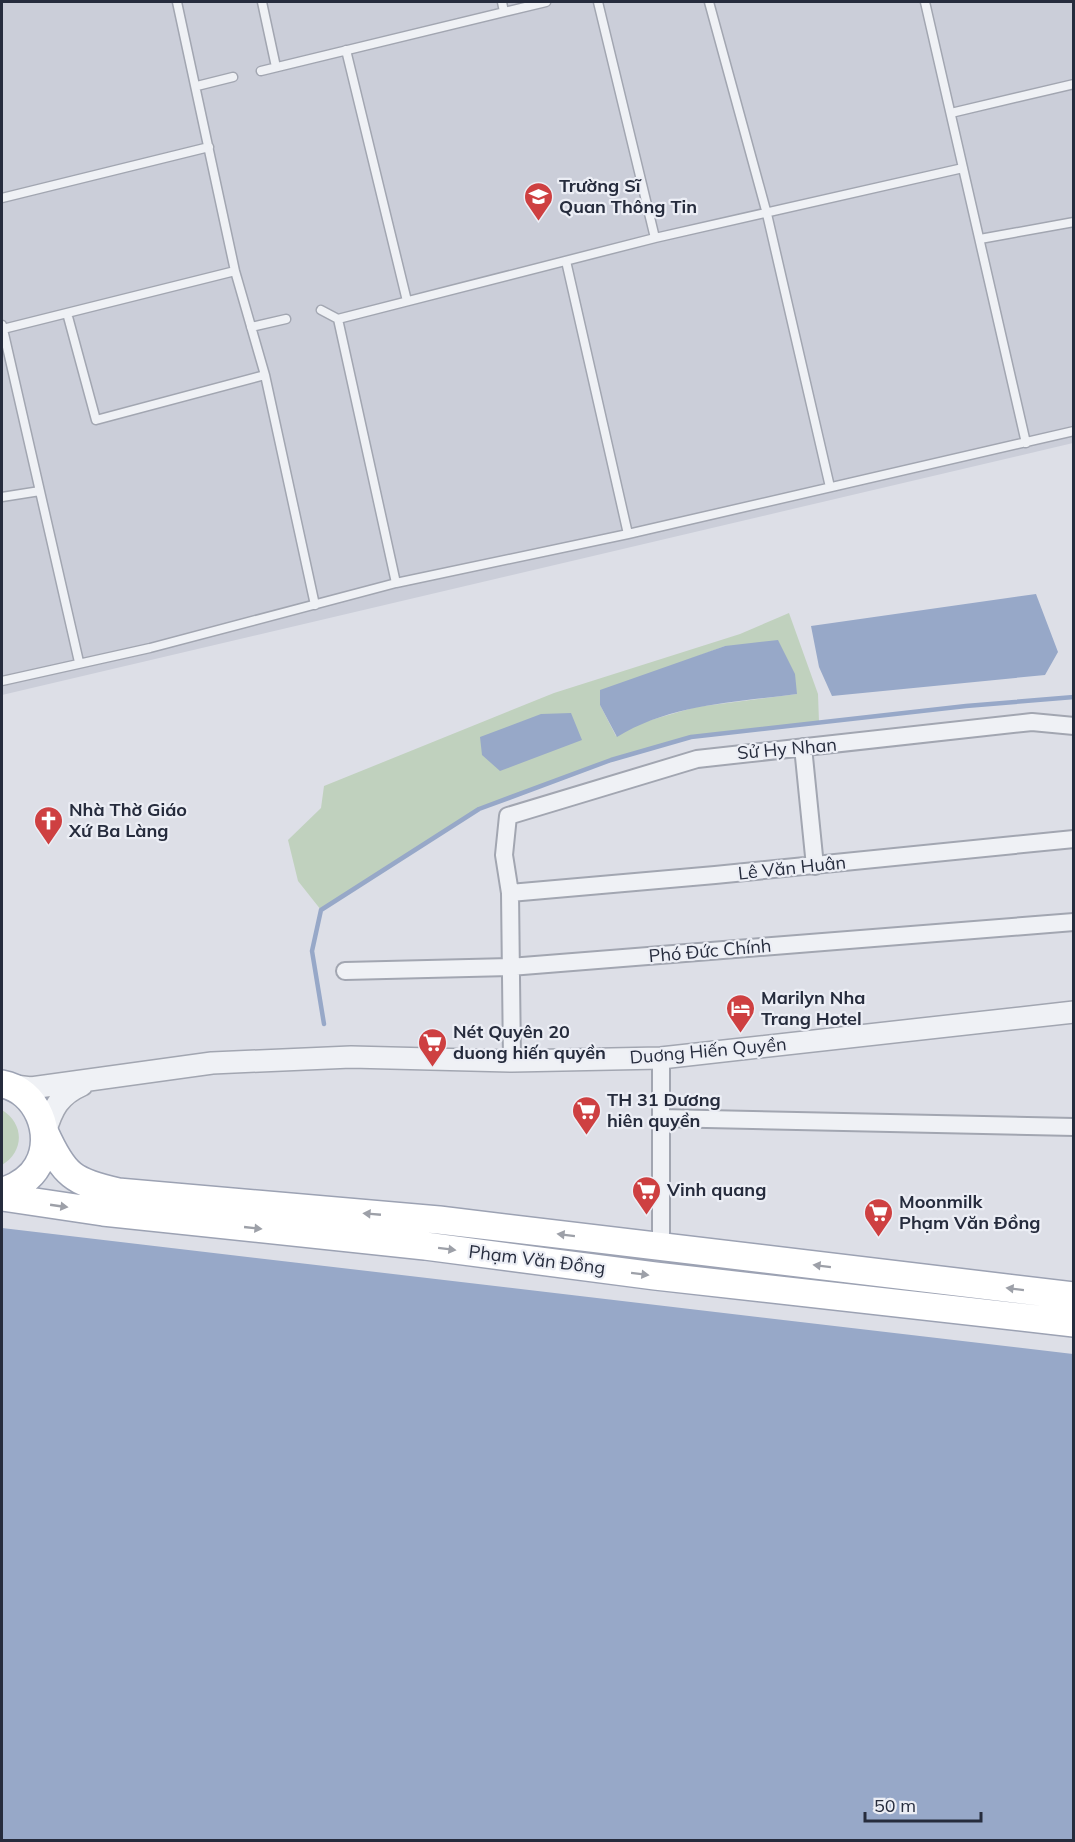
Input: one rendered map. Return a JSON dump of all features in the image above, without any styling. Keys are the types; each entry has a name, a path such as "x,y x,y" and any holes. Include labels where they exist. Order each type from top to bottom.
{"main road":[{"name":"Phạm Văn Đồng","path":"4,1084 21,1092 33,1103 56,1157 71,1176 94,1187 117,1192 439,1220 1074,1296"},
{"path":"2,1192 15,1188 28,1178 38,1165 44,1150 45,1133"},
{"name":"Phạm Văn Đồng","path":"2,1197 103,1212 424,1246 655,1276 1074,1323"}],"street":[{"name":"Sử Hy Nhan","path":"510,892 504,855 508,816 697,759 1032,722 1074,726"},
{"path":"803,747 815,866"},
{"name":"Lê Văn Huân","path":"510,892 815,866 1074,839"},
{"path":"510,892 512,1061"},
{"name":"Phó Đức Chính","path":"345,970 510,967 1074,922"},
{"name":"Duơng Hiến Quyền","path":"4,1084 31,1088 212,1063 351,1057 512,1061 661,1058 1074,1012"},
{"path":"661,1058 661,1247"},
{"name":"Duơng Hiến Quyền","path":"45,1133 51,1112 58,1100 69,1090 91,1081"},
{"path":"661,1118 1074,1127"}],"lane":[{"path":"177,2 197,86 235,271 265,375 315,605"},
{"path":"262,2 276,67"},
{"path":"502,2 504,12"},
{"path":"261,71 546,2"},
{"path":"598,2 656,238"},
{"path":"709,2 767,214 830,487"},
{"path":"925,2 1026,443"},
{"path":"346,50 407,301"},
{"path":"197,86 233,77"},
{"path":"951,113 1074,84"},
{"path":"2,198 209,147"},
{"path":"321,310 338,319 656,238 963,168"},
{"path":"980,239 1074,222"},
{"path":"566,261 628,534"},
{"path":"79,662 2,327 235,271"},
{"path":"67,313 96,420 265,375"},
{"path":"251,327 286,319"},
{"path":"338,319 396,584"},
{"path":"2,681 150,648 396,584 628,534 1074,431"},
{"path":"2,497 40,491"}],"shaded area":[{"name":"Trường Sĩ Quan Thông Tin","path":"2,2 1073,2 1073,443 2,695"}],"green space":[{"path":"789,613 818,694 819,722 691,737 611,760 479,809 321,910 298,881 288,840 321,808 324,786 554,693 740,634","holes":["725,646 797,694 696,707 637,724 616,736 600,705 666,668"]},
{"path":"2,1110 15,1123 19,1138 15,1153 2,1165"}],"water":[{"path":"1036,594 1058,652 1045,675 832,696 819,667 811,626"},
{"path":"778,640 795,674 797,694 727,702 681,711 659,717 617,737 600,705 600,690 725,646"},
{"path":"571,713 582,740 500,771 482,755 480,737 541,714"},
{"path":"2,1228 1073,1354 1073,1840 2,1840"}],"waterway":[{"path":"324,1024 312,951 321,910 479,809 611,760 691,737 966,706 1074,697"}],"place":[{"name":"Trường Sĩ Quan Thông Tin","path":"538,222"},
{"name":"Nhà Thờ Giáo Xứ Ba Làng","path":"48,846"},
{"name":"Marilyn Nha Trang Hotel","path":"740,1034"},
{"name":"Nét Quyên 20 duong hiến quyền","path":"432,1068"},
{"name":"TH 31 Dương hiên quyền","path":"586,1136"},
{"name":"Vinh quang","path":"646,1216"},
{"name":"Moonmilk Phạm Văn Đồng","path":"878,1238"}]}
